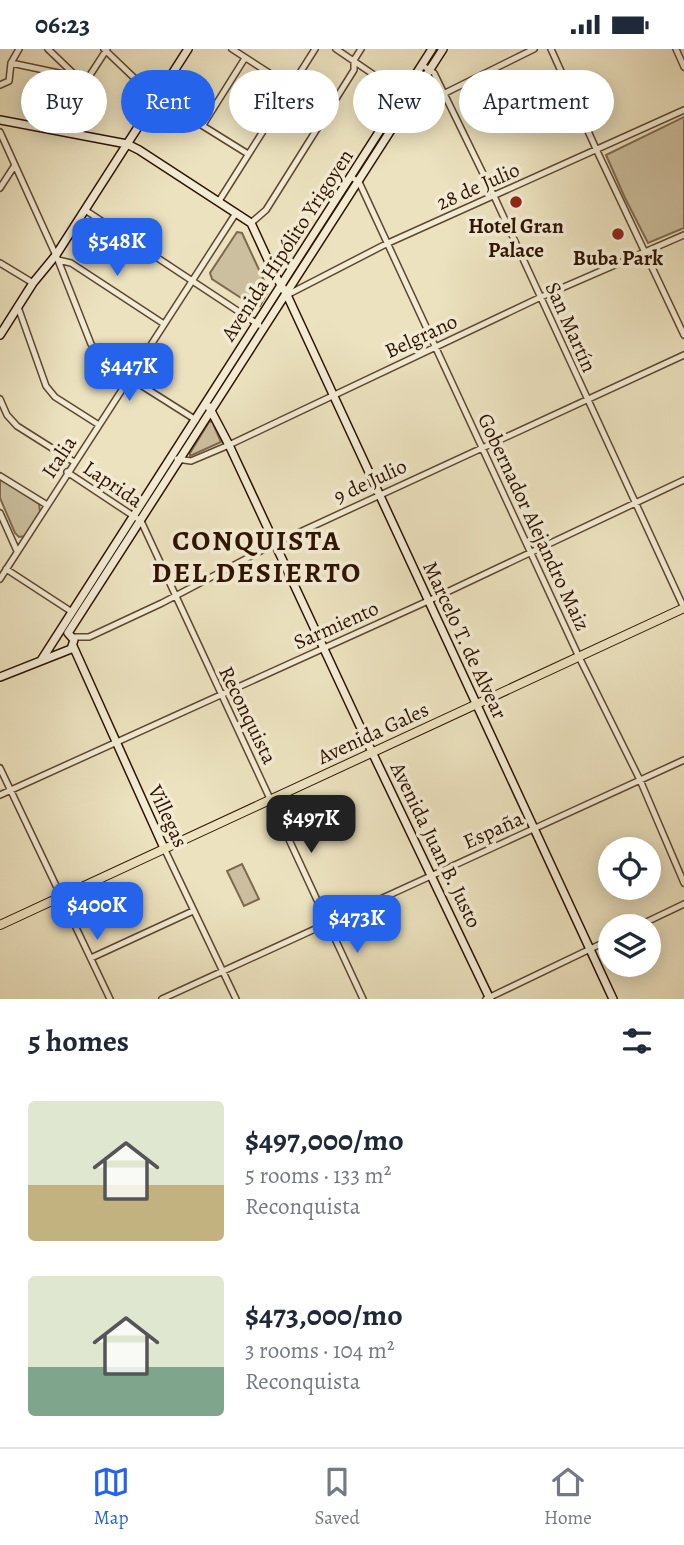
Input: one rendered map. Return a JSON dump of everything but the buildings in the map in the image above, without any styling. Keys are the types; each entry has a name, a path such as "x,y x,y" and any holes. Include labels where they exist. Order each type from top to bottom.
{"main road":[{"path":"175,70 188,49"},
{"name":"Avenida Hipólito Yrigoyen","path":"420,70 432,49"},
{"name":"Avenida Hipólito Yrigoyen","path":"430,70 443,49"},
{"path":"0,120 127,144 251,223"},
{"path":"0,334 33,283 57,258 134,133"},
{"name":"Avenida Hipólito Yrigoyen","path":"176,458 196,420 209,407 257,323 384,133"},
{"name":"Avenida Hipólito Yrigoyen","path":"57,637 209,407 265,329 355,179"},
{"name":"Marcelo T. de Alvear","path":"251,223 287,295 614,999"},
{"name":"Avenida Juan B. Justo","path":"209,407 489,998"},
{"name":"Avenida Hipólito Yrigoyen","path":"71,635 137,519"},
{"name":"Avenida Gales","path":"0,925 684,608"},
{"path":"0,677 65,651 73,646 71,635 57,637 42,659"},
{"path":"57,637 57,647 65,651"},
{"name":"Villegas","path":"73,646 164,848"}],"street":[{"path":"0,85 9,81 11,63 19,49"},
{"path":"48,49 70,70"},
{"path":"232,49 264,70"},
{"path":"302,70 315,49"},
{"path":"336,49 368,70"},
{"path":"251,223 266,210 354,70 354,60 361,49"},
{"path":"446,95 534,49"},
{"path":"551,49 684,335"},
{"path":"676,49 684,67"},
{"path":"93,70 105,50 126,70"},
{"path":"215,105 245,58"},
{"path":"11,63 44,70"},
{"name":"San Martín","path":"422,65 430,70"},
{"name":"San Martín","path":"446,95 684,608"},
{"name":"28 de Julio","path":"287,295 386,244 684,110"},
{"path":"0,132 57,258 94,349 106,363 196,420"},
{"path":"215,132 248,154"},
{"path":"219,201 261,133"},
{"path":"0,188 15,165"},
{"name":"Gobernador Alejandro Maiz","path":"355,179 579,657 640,780 684,883"},
{"path":"85,210 265,329"},
{"name":"Italia","path":"0,579 236,213"},
{"name":"Belgrano","path":"176,458 191,461 229,445 541,297 684,235"},
{"path":"57,258 71,263 164,324"},
{"path":"0,263 33,283"},
{"path":"18,307 46,386 55,397 99,425"},
{"name":"9 de Julio","path":"71,635 89,637 274,544 684,355"},
{"name":"Laprida","path":"0,399 7,415 16,426 74,462"},
{"name":"Laprida","path":"68,473 137,519"},
{"path":"0,476 47,505"},
{"name":"Sarmiento","path":"0,795 428,601 684,480"},
{"path":"0,513 17,551"},
{"name":"Reconquista","path":"137,519 363,999"},
{"path":"6,569 72,612"},
{"name":"España","path":"162,999 684,760"},
{"path":"0,768 110,999"},
{"name":"Villegas","path":"164,848 236,999"},
{"path":"661,915 684,904"},
{"path":"91,958 193,911"},
{"path":"489,998 598,945"}],"shaded area":[{"path":"684,117 684,228 648,243 606,155"},
{"path":"237,232 242,233 267,287 260,306 255,307 212,279 210,273"},
{"path":"212,421 221,442 190,456 209,422"},
{"path":"0,478 39,504 40,512 25,536 19,537 15,533 0,498"},
{"path":"242,864 259,899 244,906 227,871"}],"place":[{"name":"Hotel Gran Palace","path":"516,202"},
{"name":"Buba Park","path":"618,234"}],"district":[{"name":"CONQUISTA DEL DESIERTO","path":"257,557"}]}
